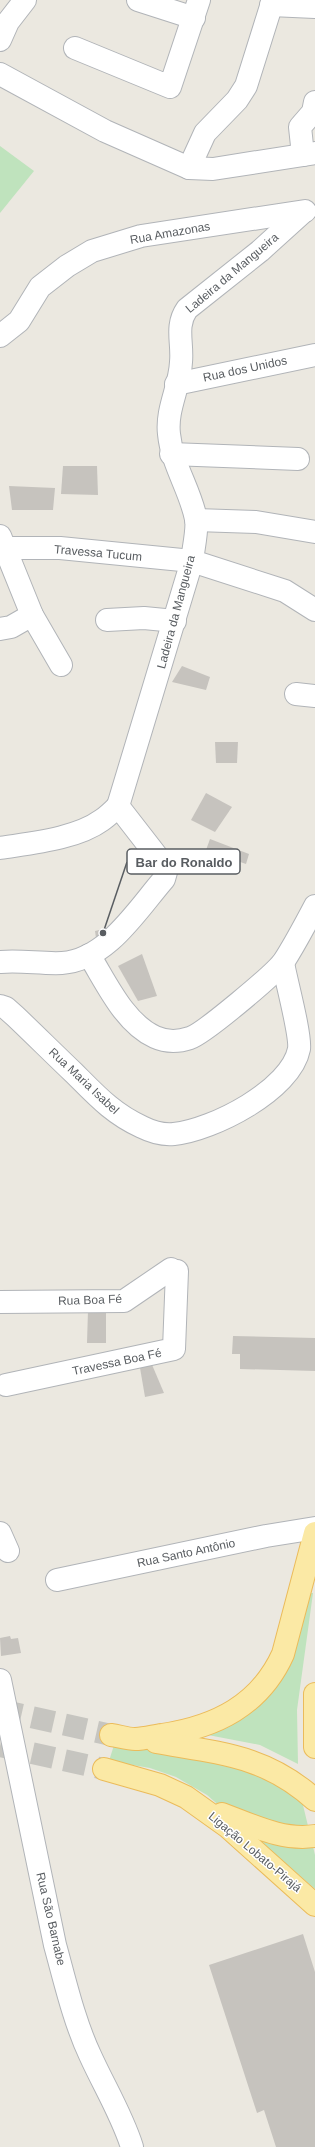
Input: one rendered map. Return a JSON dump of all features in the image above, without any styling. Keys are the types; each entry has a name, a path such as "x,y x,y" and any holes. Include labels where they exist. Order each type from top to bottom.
{"main road":[{"path":"135,1739 179,1733 212,1722 231,1714 262,1688 277,1668 283,1654 315,1533"},
{"path":"315,1694 315,1747"},
{"path":"111,1735 228,1755 260,1764 292,1781 315,1800"},
{"name":"Ligação Lobato-Pirajá","path":"104,1770 160,1785 196,1804 252,1847 315,1905"},
{"path":"196,1804 270,1832 290,1837 315,1836"}],"street":[{"path":"3,25 25,0"},
{"path":"75,48 170,87 197,9 138,0"},
{"path":"189,168 205,133 237,100 246,86 272,3 315,7"},
{"path":"0,74 105,131 189,168 213,169 309,154 300,128 313,112 315,102"},
{"name":"Rua Amazonas","path":"0,336 19,321 40,287 67,266 92,251 141,236 309,209"},
{"name":"Ladeira da Mangueira","path":"118,806 192,561 196,520 171,454 169,432 169,415 181,362 180,325 182,316 186,309 260,251 309,209"},
{"name":"Rua dos Unidos","path":"176,384 315,355"},
{"path":"171,454 298,459"},
{"path":"196,520 256,522 315,532"},
{"path":"2,542 32,615 61,665"},
{"name":"Travessa Tucum","path":"2,542 192,561 285,591 315,610"},
{"path":"0,629 17,624 32,615"},
{"path":"107,620 144,618 175,621"},
{"path":"0,848 36,842 76,832 101,821 118,806 163,864 166,872 164,879 118,932 89,955 62,963 0,962"},
{"path":"89,955 124,1011 138,1026 154,1037 171,1042 191,1038 209,1027 283,963 315,906"},
{"name":"Rua Maria Isabel","path":"0,1006 6,1008 16,1016 112,1111 144,1128 166,1134 175,1134 210,1125 241,1111 274,1086 294,1062 299,1048 298,1035 283,963"},
{"name":"Rua Boa Fé","path":"0,1302 124,1301 174,1270"},
{"name":"Travessa Boa Fé","path":"6,1386 174,1349 174,1270"},
{"name":"Rua Santo Antônio","path":"57,1580 266,1536 315,1528"},
{"name":"Rua São Barnabe","path":"0,1680 55,1945 65,1982 90,2054 127,2129 132,2147"}],"green space":[{"path":"0,146 34,171 0,213"},
{"path":"310,1593 313,1593 297,1710 298,1764 260,1745 208,1735 233,1722 253,1709 268,1695 280,1679 290,1662 297,1642"},
{"path":"114,1745 162,1752 256,1772 302,1801 315,1855 315,1889 207,1795 176,1777 150,1768 109,1761"}],"building":[{"path":"63,466 97,466 98,495 61,494"},
{"path":"9,486 55,488 53,510 12,510"},
{"path":"182,666 210,677 206,690 172,682"},
{"path":"215,742 238,742 237,763 216,763"},
{"path":"206,793 232,807 215,832 191,820"},
{"path":"210,839 249,854 246,864 206,850"},
{"path":"108,928 96,938 95,931"},
{"path":"142,954 157,996 138,1001 118,966"},
{"path":"88,1310 106,1311 106,1343 87,1343"},
{"path":"233,1336 315,1338 315,1371 240,1369 240,1354 232,1354"},
{"path":"150,1360 164,1393 145,1397 139,1362"},
{"path":"10,1636 11,1639 18,1638 21,1653 1,1656 0,1638"},
{"path":"303,1934 315,1972 315,2147 276,2147 264,2110 257,2113 209,1965"}],"tunnel":[{"path":"0,1710 111,1735"},
{"path":"0,1746 104,1769"}],"place":[{"name":"Bar do Ronaldo","path":"103,933"}]}
